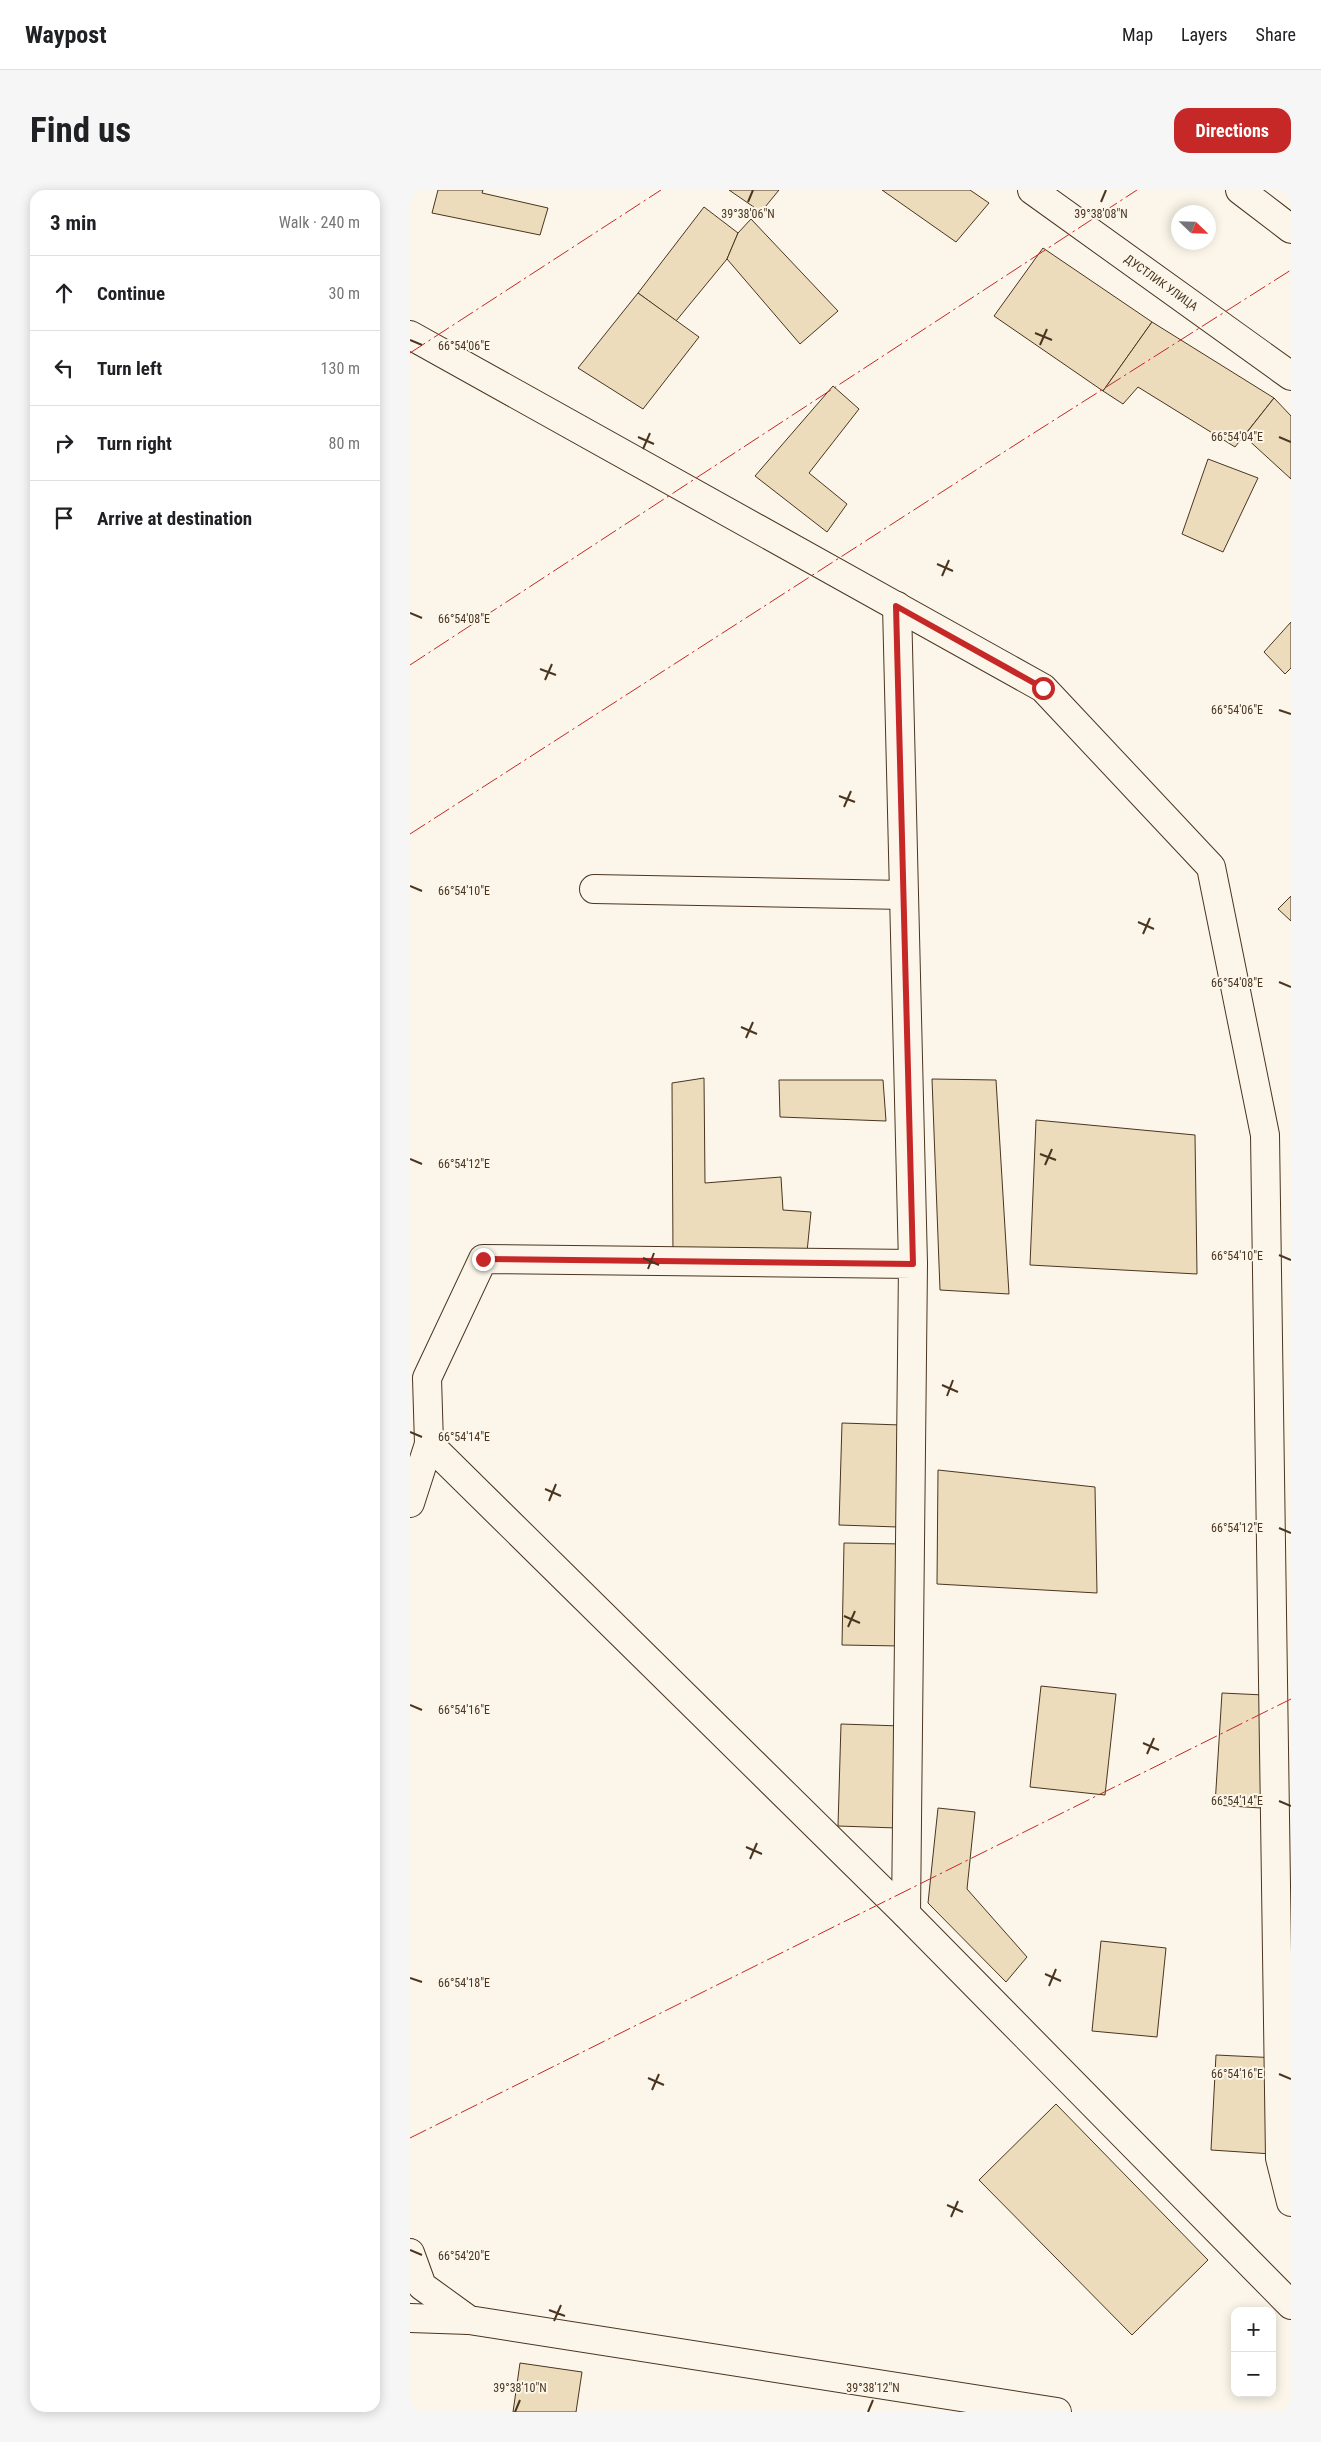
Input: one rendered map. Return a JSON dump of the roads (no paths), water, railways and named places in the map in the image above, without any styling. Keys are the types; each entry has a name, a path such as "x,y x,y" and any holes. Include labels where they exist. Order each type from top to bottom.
{"street":[{"name":"ДУСТЛИК УЛИЦА","path":"1032,190 1291,376"},
{"path":"1240,190 1291,229"},
{"path":"410,335 1043,688 1211,867 1265,1135 1283,1824 1280,2158 1291,2202"},
{"path":"896,606 913,1264 906,1914"},
{"path":"594,888 904,895"},
{"path":"410,1503 429,1444 427,1378 483,1259 913,1264"},
{"path":"410,1424 906,1914 1291,2305"},
{"path":"410,2254 422,2286 469,2320"},
{"path":"410,2318 469,2320 1004,2408 1057,2412"}]}
